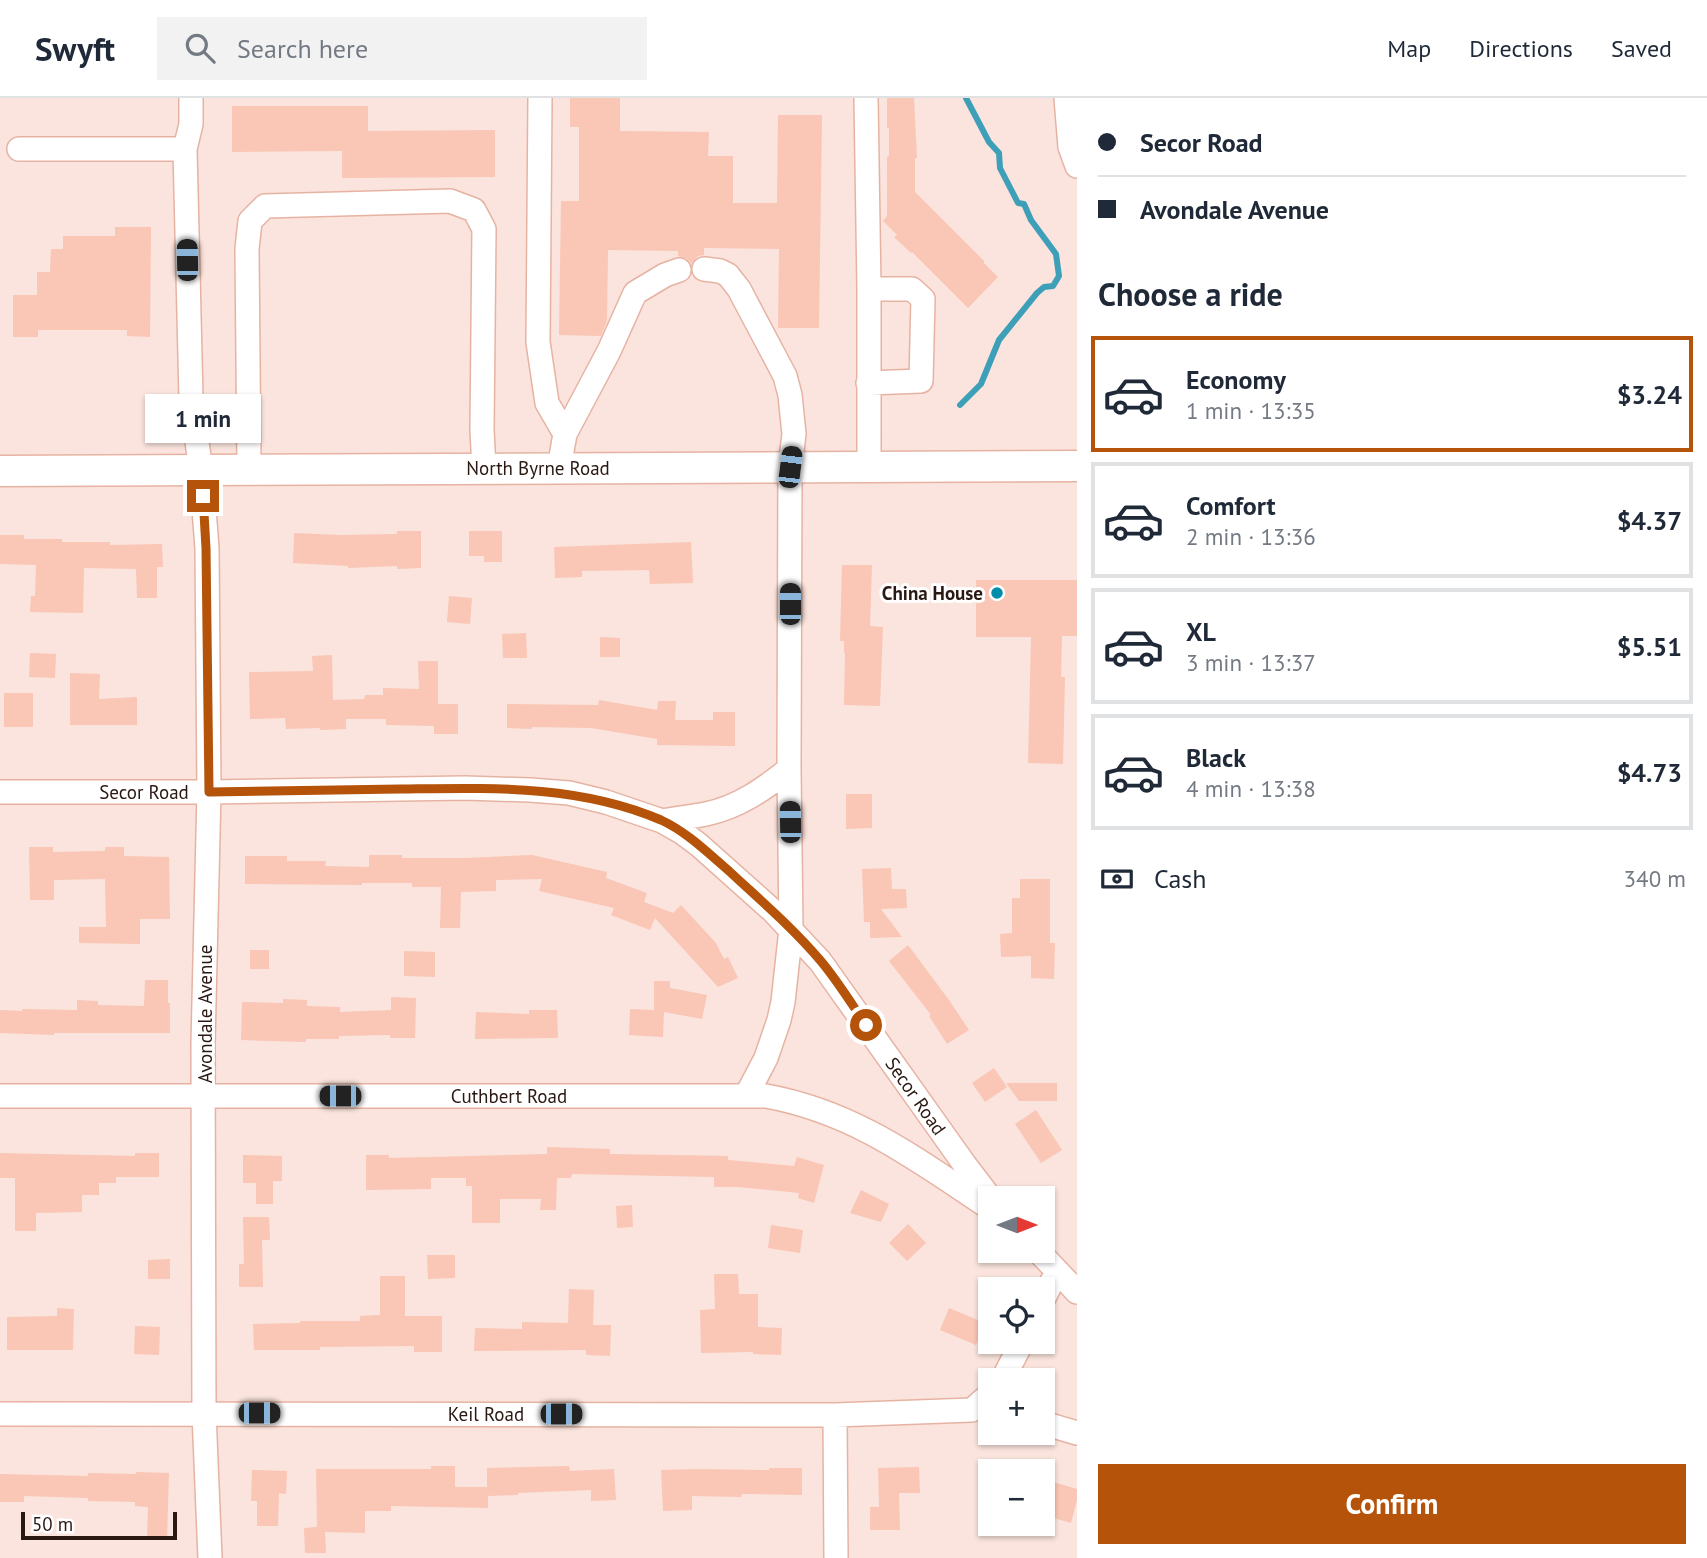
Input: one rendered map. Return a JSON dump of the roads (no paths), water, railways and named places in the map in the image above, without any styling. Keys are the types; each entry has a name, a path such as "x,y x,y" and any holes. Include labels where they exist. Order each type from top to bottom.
{"main road":[{"name":"North Byrne Road","path":"0,471 1077,466"}],"street":[{"name":"Avondale Avenue","path":"191,98 191,124 185,149 191,398 201,471 206,548 209,792 204,1030 204,1413 210,1558"},
{"path":"540,98 538,342 547,403 565,434"},
{"path":"866,98 869,467"},
{"path":"1066,98 1070,147 1077,166"},
{"path":"19,149 185,149"},
{"path":"249,470 247,249 250,221 265,206 450,201 474,210 484,229 484,469"},
{"path":"704,269 728,275 739,289 785,376 790,394 794,434 790,467 789,769 792,929 779,1020 766,1058 746,1096"},
{"path":"559,468 565,434 609,351 635,293 679,270"},
{"path":"868,383 921,381 923,299 912,289 869,289"},
{"name":"Secor Road","path":"662,821 707,814 729,807 764,789 789,769"},
{"name":"Secor Road","path":"0,792 465,788 530,790 569,793 662,821 699,845 792,929 820,961 981,1186"},
{"name":"Cuthbert Road","path":"0,1096 766,1096 818,1109 852,1122 978,1200"},
{"path":"1050,1264 1077,1292"},
{"path":"1054,1277 1057,1271"},
{"name":"Keil Road","path":"0,1414 835,1415 978,1410"},
{"path":"835,1415 836,1558"},
{"path":"1055,1427 1077,1433"}],"waterway":[{"path":"960,405 981,384 999,340 1037,293 1044,287 1053,286 1059,276 1056,254 1031,220 1024,204 1018,203 1000,168 999,153 989,142 966,98"}],"place":[{"name":"China House","path":"997,593"}]}
